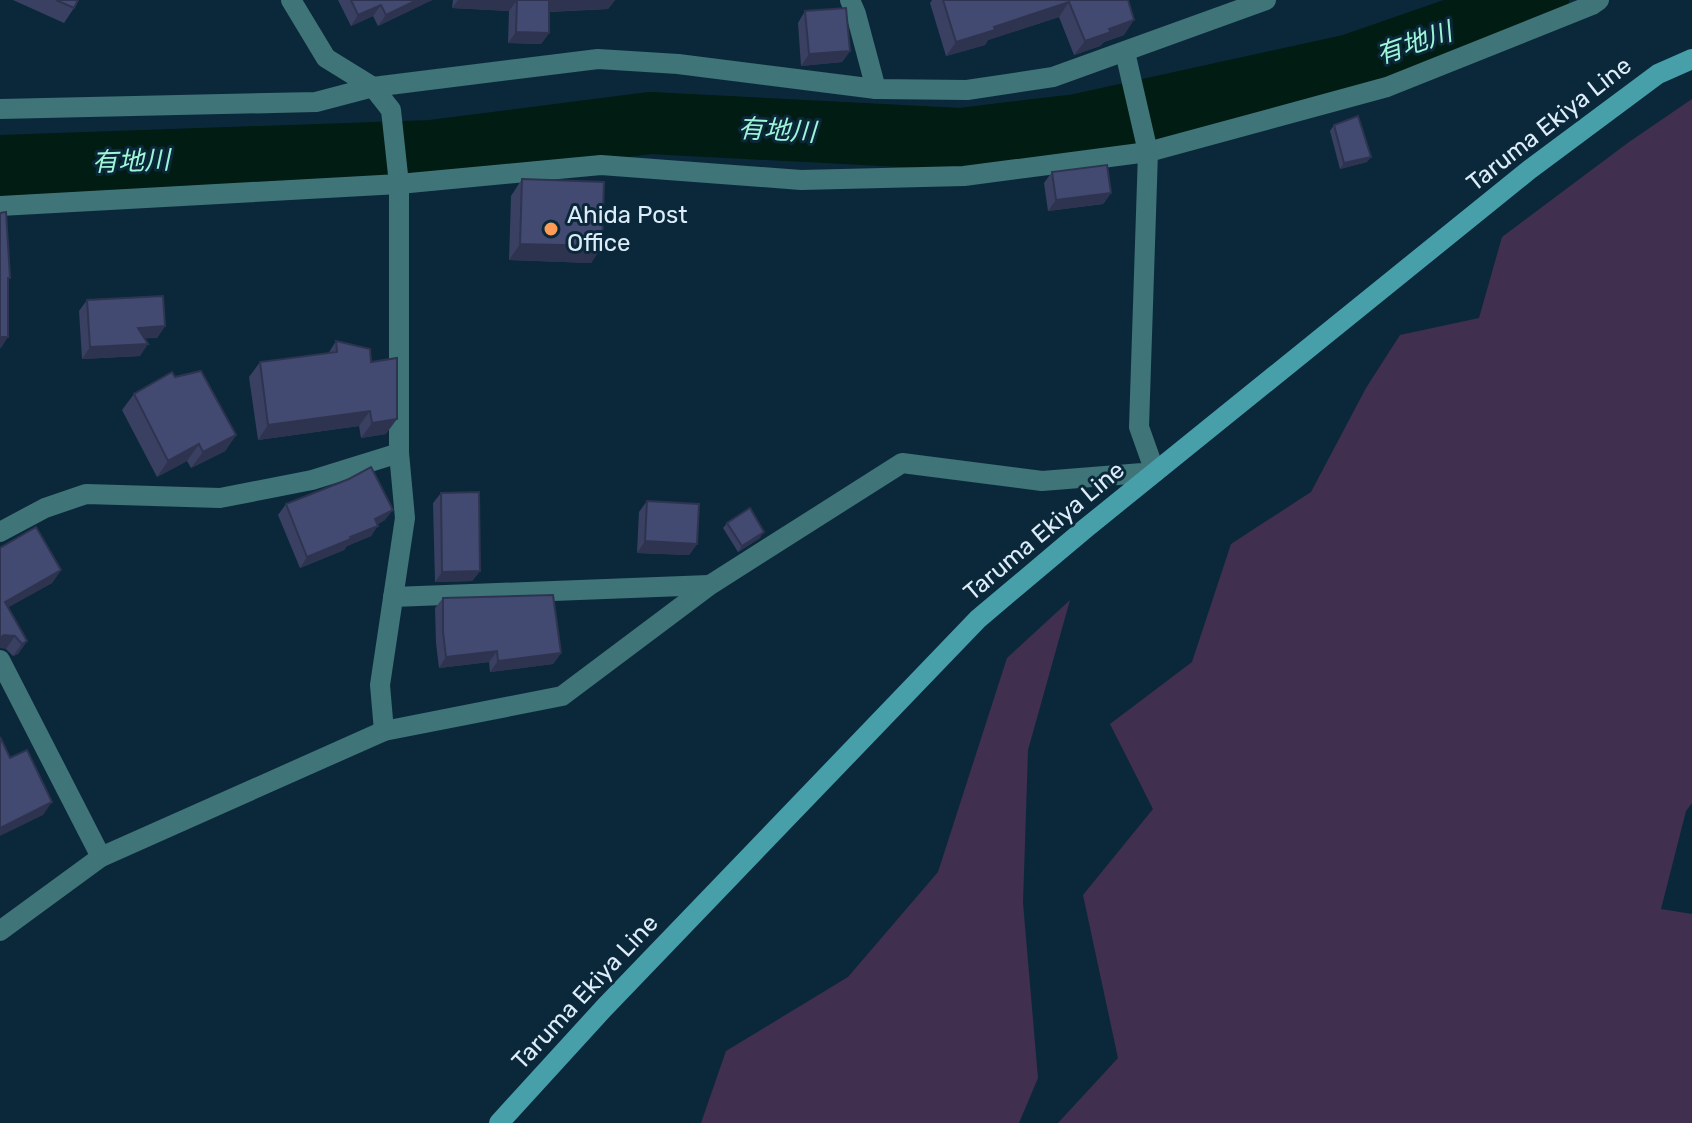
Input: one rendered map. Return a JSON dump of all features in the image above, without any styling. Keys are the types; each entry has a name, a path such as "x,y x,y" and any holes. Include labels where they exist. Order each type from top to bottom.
{"main road":[{"name":"Taruma Ekiya Line","path":"499,1123 604,1008 978,619 1529,170 1658,74 1692,59"}],"street":[{"path":"291,0 326,58 373,87 391,110 399,184 399,453 405,518 380,685 384,731"},
{"path":"850,0 876,89"},
{"path":"0,109 316,102 373,87 598,59 678,64 876,89 967,90 1053,77 1266,0"},
{"path":"0,206 399,184 601,165 801,180 964,176 1148,152 1387,87 1599,0"},
{"path":"0,931 101,857 384,731 562,696 710,585 902,463 1042,481 1155,472 1139,427 1148,152 1125,52"},
{"path":"0,532 45,508 86,494 220,498 312,480 399,453"},
{"path":"393,597 710,585"},
{"path":"0,660 101,857"}],"shaded area":[{"path":"1692,99 1692,803 1686,811 1661,909 1692,914 1692,1123 1058,1123 1118,1058 1083,895 1153,809 1110,724 1192,662 1231,544 1311,492 1366,388 1400,335 1479,318 1502,237"},
{"path":"1070,600 1028,750 1023,903 1038,1078 1019,1123 701,1123 726,1051 848,977 938,872 1007,658"}],"building":[{"path":"56,0 78,0 74,8"},
{"path":"351,0 417,0 386,15 381,5 358,15"},
{"path":"517,0 571,0 549,1 549,33 516,32"},
{"path":"943,0 1128,0 1134,20 1085,41 1069,2 956,42"},
{"path":"846,8 850,51 809,54 805,11"},
{"path":"1358,116 1371,157 1344,163 1334,125"},
{"path":"1107,165 1111,193 1056,200 1052,172"},
{"path":"522,179 604,182 602,246 520,244"},
{"path":"6,212 10,278 8,337 0,337 0,213"},
{"path":"163,296 165,326 138,328 148,344 90,347 87,300"},
{"path":"336,341 370,349 371,362 397,358 397,419 372,423 370,411 268,425 260,362 337,352"},
{"path":"201,371 236,435 203,452 199,444 168,461 134,394 172,372 175,377"},
{"path":"371,467 393,510 375,519 378,526 307,557 286,504"},
{"path":"479,492 480,571 442,572 441,493"},
{"path":"647,501 699,504 697,544 645,541"},
{"path":"750,508 764,532 742,546 727,523"},
{"path":"36,527 61,570 5,602 27,641 22,644 15,636 4,635 0,638 0,548"},
{"path":"553,595 561,653 498,661 497,651 446,657 443,598"},
{"path":"0,737 10,758 27,750 52,802 0,828"}],"waterway":[{"name":"有地川","path":"0,166 431,151 650,123 960,139 1077,125 1351,65 1538,0"}],"place":[{"name":"Ahida Post Office","path":"551,229"}]}
